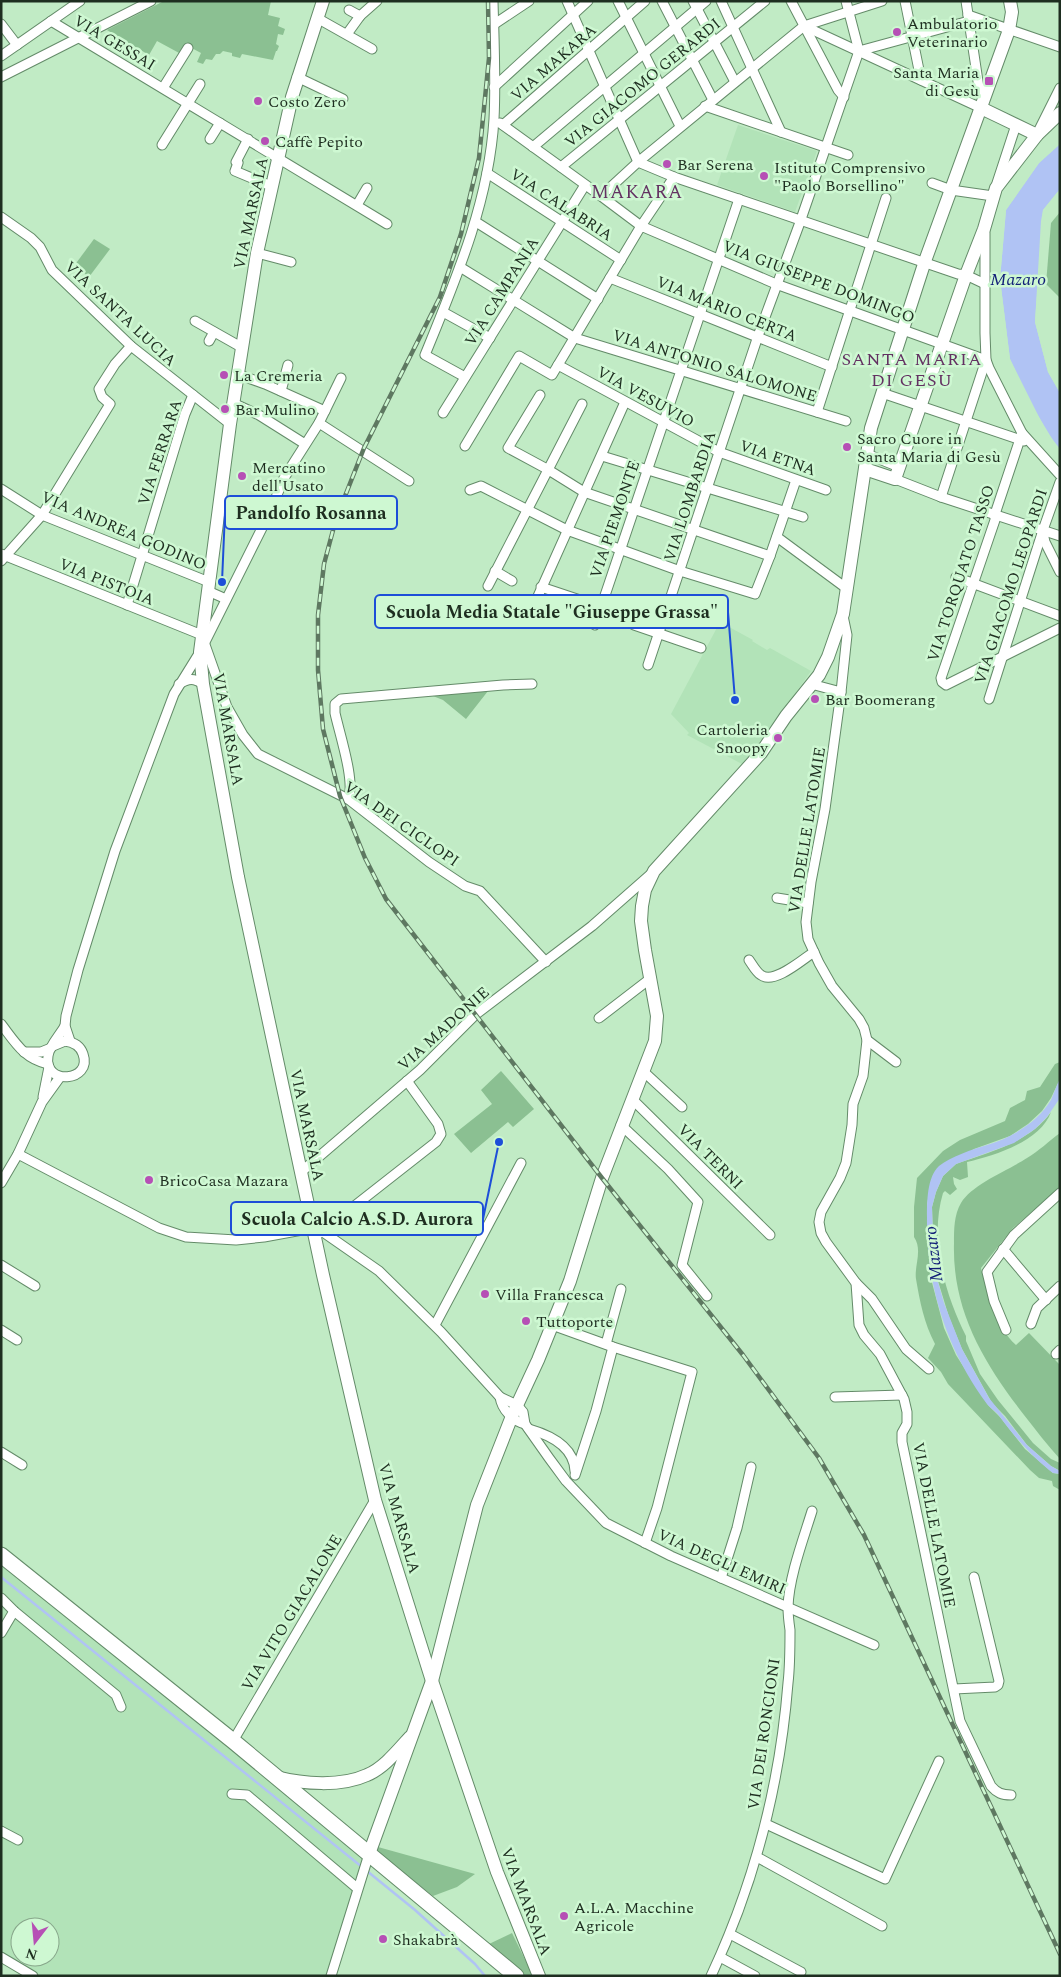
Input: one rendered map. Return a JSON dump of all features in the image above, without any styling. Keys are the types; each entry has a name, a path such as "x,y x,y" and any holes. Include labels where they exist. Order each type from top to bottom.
{"main road":[{"path":"1,1555 233,1741 367,1859 516,1976"}],"street":[{"path":"1,56 80,1"},
{"path":"1,77 152,1"},
{"name":"VIA MARSALA","path":"323,1 298,77 256,253 233,402 202,641 203,684 240,886 375,1500 432,1682 505,1896 538,1976"},
{"path":"347,34 360,16 377,1"},
{"path":"465,377 425,355 476,222 487,173 494,120 493,1"},
{"path":"493,25 529,1"},
{"path":"567,1 638,162 674,177 926,261 985,284"},
{"path":"494,88 588,1"},
{"path":"618,1 680,126"},
{"name":"VIA MAKARA","path":"503,125 645,1"},
{"path":"662,1 712,100"},
{"path":"533,147 676,27 695,5 706,1"},
{"path":"721,1 781,132"},
{"name":"VIA GIACOMO GERARDI","path":"561,167 765,1"},
{"path":"791,1 838,90 844,97"},
{"path":"846,1 859,51"},
{"path":"601,196 680,126 804,26 882,1"},
{"path":"905,1 921,80"},
{"path":"966,1 979,88 983,102"},
{"path":"331,1976 358,1884 432,1682 477,1505 514,1411 570,1281 585,1236 590,1210 621,1125 655,1041 657,1016 642,935 642,906 645,890 654,871 761,753 786,716 819,675 828,657 843,614 871,428 926,261 1009,30 1012,12 1010,1"},
{"path":"695,5 735,82"},
{"path":"350,10 360,16"},
{"path":"317,18 372,49"},
{"path":"859,51 969,18 1060,47"},
{"name":"VIA GESSAI","path":"51,21 387,224"},
{"path":"1,24 17,45"},
{"path":"804,26 921,80 983,102 1016,125 1037,135"},
{"name":"VIA GESSAI","path":"163,88 188,48"},
{"name":"VIA LOMBARDIA","path":"648,665 740,388 776,284 801,220 859,51"},
{"path":"298,77 343,99"},
{"path":"162,145 200,84"},
{"path":"1037,135 1060,88"},
{"path":"705,106 848,155"},
{"path":"994,192 1037,135 1060,113"},
{"name":"VIA GIUSEPPE DOMINGO","path":"494,120 641,226 776,284 986,360"},
{"path":"210,139 220,122"},
{"path":"897,473 966,275 984,229 1016,125"},
{"path":"248,139 236,162 238,163 235,171 271,186"},
{"name":"VIA CALABRIA","path":"487,173 621,260"},
{"path":"465,446 519,356 552,375 641,226 674,177"},
{"path":"932,183 951,190 994,192"},
{"name":"VIA CAMPANIA","path":"443,412 585,185"},
{"path":"357,205 367,188"},
{"path":"817,412 886,198"},
{"name":"VIA PIEMONTE","path":"595,625 739,199"},
{"name":"VIA SANTA LUCIA","path":"1,217 31,238 40,247 52,270 131,346 230,424"},
{"path":"476,222 598,300"},
{"path":"941,497 986,360 984,229"},
{"path":"256,253 290,262"},
{"name":"VIA ANTONIO SALOMONE","path":"460,266 575,338 846,420"},
{"name":"VIA MARIO CERTA","path":"610,278 832,367"},
{"path":"443,312 490,338"},
{"path":"195,321 241,347"},
{"path":"209,341 214,332"},
{"path":"3,557 42,514 110,404 102,397 99,388 115,364 131,346"},
{"path":"986,360 1021,436"},
{"path":"281,391 288,365"},
{"name":"VIA VESUVIO","path":"558,365 662,423 719,452"},
{"path":"237,374 325,411"},
{"path":"42,1102 48,1056 65,1026 69,1001 115,851 179,684 226,599 270,512 284,478 319,423 341,378"},
{"path":"882,394 966,423 1021,436 1031,443 1060,476"},
{"name":"VIA FERRARA","path":"127,605 185,414 193,395"},
{"path":"540,395 508,448 584,492 770,556"},
{"path":"233,402 260,415 305,444"},
{"path":"530,614 625,402"},
{"path":"488,586 582,404"},
{"path":"319,423 409,481"},
{"name":"VIA TORQUATO TASSO","path":"1021,436 994,514 995,520 941,678 942,682 946,685 1060,628"},
{"name":"VIA ETNA","path":"719,452 826,490"},
{"path":"867,454 941,497 1060,536"},
{"path":"602,456 803,518"},
{"path":"865,469 897,473"},
{"path":"470,490 482,486 567,530 680,571 755,594 796,480"},
{"name":"VIA GIACOMO LEOPARDI","path":"989,699 1042,530 1060,482"},
{"name":"VIA ANDREA GODINO","path":"1,488 42,514 142,555 209,586 226,599"},
{"path":"1042,530 1045,542 1060,572"},
{"path":"777,537 846,588"},
{"name":"VIA PISTOIA","path":"3,557 127,605 202,641"},
{"path":"495,571 512,581"},
{"path":"956,577 1060,616"},
{"path":"541,587 600,607"},
{"name":"VIA DELLE LATOMIE","path":"843,614 846,635 841,692 825,810 806,922 808,939 814,952 832,986 864,1028 867,1040"},
{"path":"634,625 701,648"},
{"name":"VIA DEI CICLOPI","path":"202,641 227,707 243,735 258,754 348,799 429,862 465,886 480,891 546,962"},
{"path":"179,684 187,679 195,679 203,684"},
{"path":"348,799 351,794 350,778 335,713 335,704 341,699 532,684"},
{"path":"811,684 841,692"},
{"name":"VIA MADONIE","path":"302,1172 407,1081 475,1015 592,926 654,871"},
{"path":"777,898 808,903"},
{"path":"749,960 761,975 766,978 786,971 814,952"},
{"path":"599,1018 651,978"},
{"path":"1,1024 24,1052 36,1061 48,1066 54,1074 69,1078 77,1074 84,1064 84,1056 80,1048 70,1041 65,1026"},
{"path":"867,1040 896,1062"},
{"path":"867,1040 863,1076 853,1104 846,1163 822,1212 820,1222 821,1233 856,1284 872,1299 906,1349 929,1369"},
{"path":"24,1052 41,1052 60,1042 70,1041"},
{"path":"644,1072 682,1107"},
{"path":"1,1182 18,1154 42,1102 60,1077"},
{"path":"18,1154 159,1228 186,1237 236,1240 317,1231 436,1142 441,1134 438,1124 407,1081"},
{"name":"VIA TERNI","path":"632,1099 770,1235"},
{"path":"621,1125 668,1169 698,1202 682,1266 707,1296"},
{"path":"435,1325 521,1163"},
{"path":"1006,1330 994,1301 987,1272 1022,1226 1060,1193"},
{"name":"VIA DEGLI EMIRI","path":"317,1231 379,1271 435,1325 500,1398 505,1411 514,1411 527,1426 570,1486 606,1523 721,1578 874,1645"},
{"path":"1004,1249 1046,1300"},
{"path":"1,1265 35,1286"},
{"name":"VIA DELLE LATOMIE","path":"856,1284 859,1325 864,1335 880,1354 902,1395 908,1412 907,1424 902,1433 902,1442 960,1721 991,1786 996,1792 1011,1795"},
{"path":"1031,1324 1037,1308 1060,1286"},
{"path":"570,1486 596,1410 621,1289"},
{"path":"552,1325 692,1372 657,1508 645,1543"},
{"path":"1,1330 17,1340"},
{"path":"835,1397 902,1395"},
{"name":"VIA DEGLI EMIRI","path":"527,1426 553,1437 560,1443 575,1464 575,1475"},
{"path":"1,1452 22,1466"},
{"path":"721,1578 737,1528 752,1467"},
{"name":"VIA VITO GIACALONE","path":"233,1741 375,1500"},
{"name":"VIA DEI RONCIONI","path":"712,1976 730,1934 757,1857 776,1778 788,1684 788,1607 798,1557 812,1512"},
{"path":"954,1689 995,1687 999,1681 974,1577"},
{"path":"1,1598 14,1611 116,1695 121,1707"},
{"path":"1,1633 14,1611"},
{"path":"276,1777 309,1783 337,1783 367,1775 390,1758 414,1734"},
{"path":"766,1824 885,1879 939,1761"},
{"path":"232,1794 247,1795 358,1884"},
{"path":"1,1831 18,1840"},
{"path":"757,1857 882,1926"},
{"path":"730,1934 800,1972"},
{"path":"1,1957 33,1976"},
{"path":"720,1957 754,1976"}],"shaded area":[{"path":"164,1 271,1 268,15 280,18 278,26 285,29 283,35 278,34 276,44 279,46 273,60 242,54 240,58 232,56 232,53 223,51 220,54 216,54 212,60 206,59 203,64 197,62 201,53 186,45 181,54 157,41 149,55 107,30"},
{"name":"Istituto Comprensivo \"Paolo Borsellino\"","path":"738,125 817,151 795,212 717,185"},
{"path":"1060,212 1060,298 1046,284 1051,223"},
{"path":"94,239 110,249 89,277 74,266"},
{"path":"720,622 767,650 770,648 811,671 759,745 742,764 687,735 689,733 671,714"},
{"path":"488,691 466,719 443,700 433,696"},
{"path":"1060,1062 1060,1079 1042,1111 1028,1124 1010,1136 974,1149 933,1175 927,1204 930,1275 944,1328 956,1355 988,1405 1025,1449 1053,1473 1060,1474 1060,1490 1053,1486 1052,1481 1039,1478 1030,1470 948,1384 941,1372 928,1358 935,1344 925,1320 916,1279 918,1247 914,1237 914,1207 917,1178 943,1151 960,1140 1005,1121 1010,1108 1025,1100 1027,1091 1040,1087 1055,1064"},
{"path":"501,1071 534,1109 513,1127 508,1122 471,1153 454,1134 492,1104 481,1090"},
{"path":"1051,1112 1046,1122 1027,1139 990,1156 967,1162 968,1177 960,1180 953,1177 957,1189 950,1195 945,1191 943,1193 938,1229 941,1266 946,1285 980,1374 998,1400 1033,1443 1051,1459 1060,1463 1060,1471 1051,1466 1027,1445 1005,1416 992,1403 962,1349 949,1317 934,1268 932,1207 943,1176 956,1164 1020,1139 1032,1132"},
{"path":"1060,1133 1060,1187 1013,1228 981,1268 993,1310 1009,1337 1016,1345 1029,1333 1060,1365 1060,1459 1009,1395 973,1335 958,1291 955,1268 954,1227 957,1212 966,1196 991,1178 1031,1155"},
{"path":"1,1555 369,1854 331,1976 33,1976 18,1967 60,1967 60,1917 10,1917 10,1962 1,1957"},
{"path":"378,1847 475,1874 457,1887 433,1896 378,1853"},
{"path":"512,1933 533,1976 525,1976 489,1944"}],"water":[{"name":"Mazaro","path":"1060,144 1060,189 1043,210 1035,322 1048,372 1060,393 1060,449 1046,431 1010,359 1000,279 1006,210 1039,163"},
{"name":"Mazaro","path":"1060,1079 1060,1098 1047,1117 1035,1129 1014,1143 956,1164 943,1176 932,1207 934,1268 944,1303 962,1349 989,1398 1027,1445 1051,1466 1060,1471 1060,1474 1049,1470 1023,1445 999,1415 987,1404 960,1361 941,1315 935,1291 930,1267 927,1217 930,1183 932,1176 939,1166 955,1156 996,1142 1023,1128 1046,1108"}],"pier":[{"path":"1060,141 1060,144 1039,163 1006,210 1000,279 1010,359 1030,402 1060,452 1044,432 1008,360 997,279 1004,209 1037,162"},
{"path":"1060,189 1060,193 1046,211 1043,222 1037,322 1050,371 1060,388 1060,393 1048,372 1035,322 1043,210"}],"waterway":[{"path":"1,1577 362,1867"},
{"path":"367,1871 415,1910 475,1964 485,1976"}],"railway":[{"path":"488,1 489,58 479,158 461,234 440,297 364,448 336,519 324,564 318,615 318,670 323,729 340,796 365,858 386,899 602,1178 743,1355 819,1458 864,1535 1060,1954"}],"place":[{"name":"Ambulatorio Veterinario","path":"897,32"},
{"name":"Santa Maria di Gesù","path":"989,81"},
{"name":"Costo Zero","path":"258,101"},
{"name":"Caffè Pepito","path":"265,141"},
{"name":"Bar Serena","path":"667,164"},
{"name":"Istituto Comprensivo \"Paolo Borsellino\"","path":"764,176"},
{"name":"La Cremeria","path":"224,375"},
{"name":"Bar Mulino","path":"225,409"},
{"name":"Sacro Cuore in Santa Maria di Gesù","path":"847,447"},
{"name":"Mercatino dell'Usato","path":"242,476"},
{"name":"Pandolfo Rosanna","path":"222,582"},
{"name":"Bar Boomerang","path":"815,699"},
{"name":"Scuola Media Statale \"Giuseppe Grassa\"","path":"735,700"},
{"name":"Cartoleria Snoopy","path":"778,738"},
{"name":"Scuola Calcio A.S.D. Aurora","path":"499,1142"},
{"name":"BricoCasa Mazara","path":"149,1180"},
{"name":"Villa Francesca","path":"485,1294"},
{"name":"Tuttoporte","path":"526,1321"},
{"name":"A.L.A. Macchine Agricole","path":"564,1916"},
{"name":"Shakabrà","path":"383,1939"}],"district":[{"name":"MAKARA","path":"637,191"},
{"name":"SANTA MARIA DI GESÙ","path":"912,369"}]}
